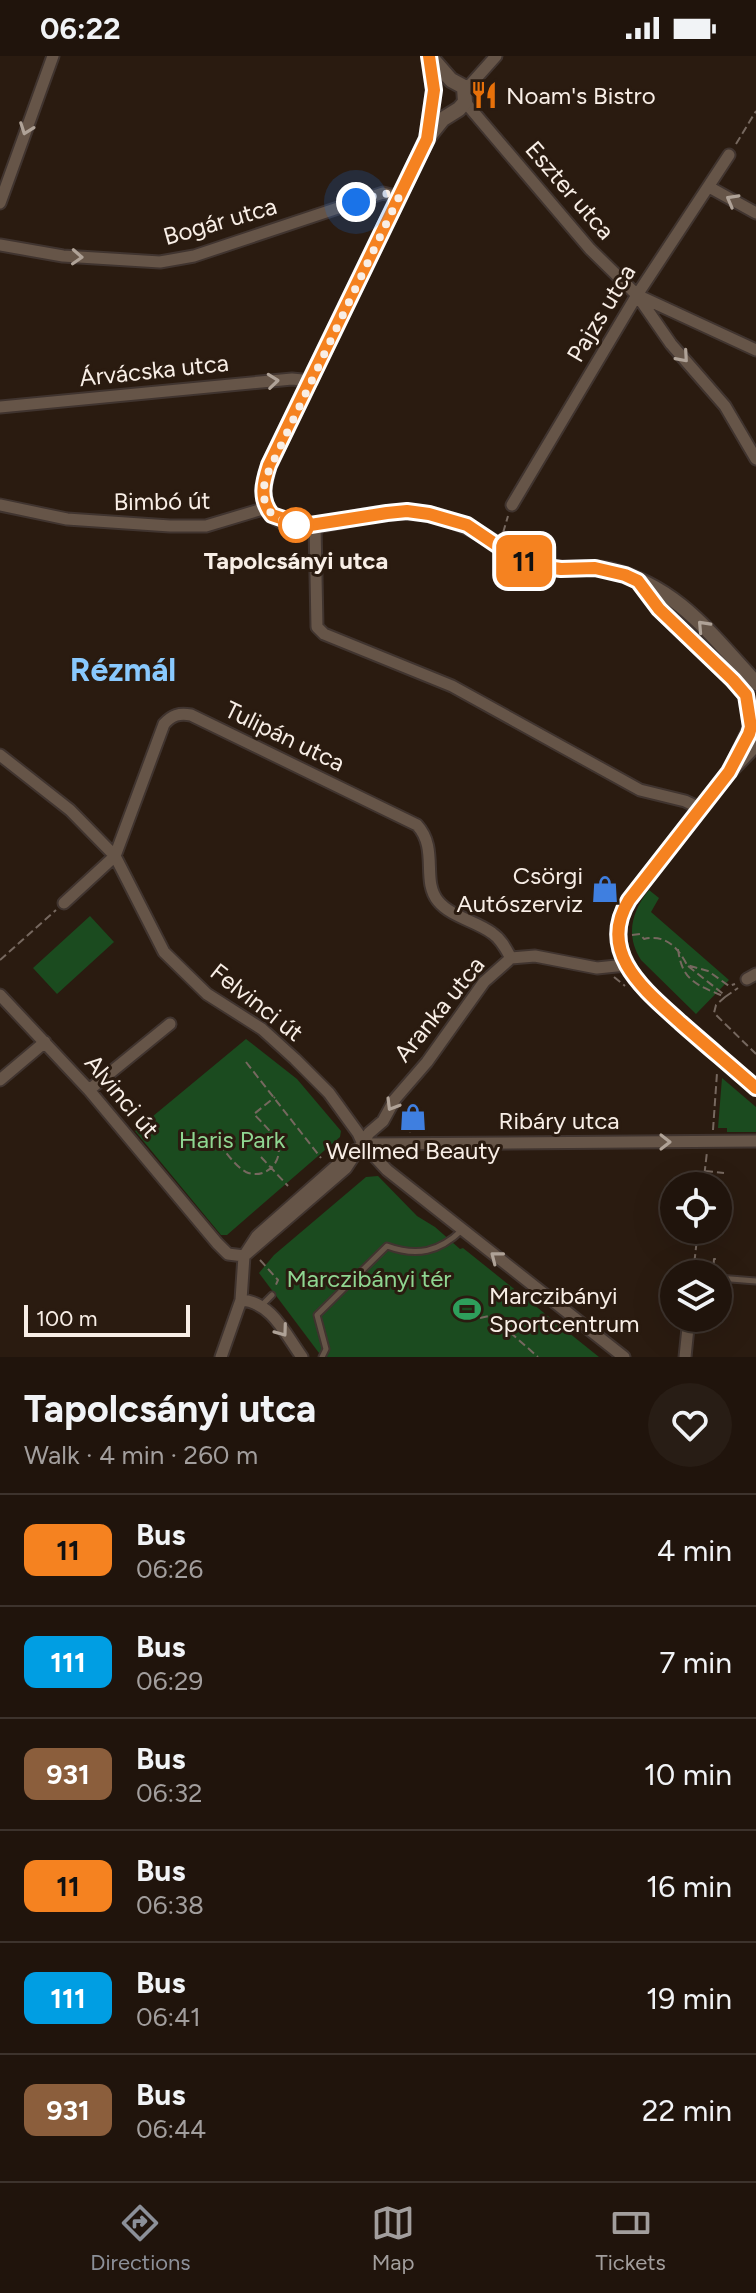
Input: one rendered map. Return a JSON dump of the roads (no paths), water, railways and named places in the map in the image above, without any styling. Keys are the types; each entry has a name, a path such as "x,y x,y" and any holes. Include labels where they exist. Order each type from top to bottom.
{"street":[{"path":"0,203 53,56"},
{"path":"427,139 451,113 459,109 460,90 430,56"},
{"path":"430,56 434,94 439,109 451,113"},
{"path":"460,90 471,84 496,56"},
{"path":"460,90 443,81 434,94 427,139 269,465 263,490 266,508 272,515 288,523 315,525 407,511 429,514 467,525 531,565 561,569 595,568 625,575 654,586 689,611 756,683"},
{"name":"Eszter utca","path":"460,90 590,249 637,295 671,344 725,406 756,459"},
{"name":"Pajzs utca","path":"512,505 637,295 729,155"},
{"path":"709,187 756,213"},
{"name":"Bogár utca","path":"0,245 63,256 160,262 194,256 383,193 399,197"},
{"path":"637,295 756,350"},
{"name":"Árvácska utca","path":"0,407 292,379 312,381"},
{"name":"Bimbó út","path":"0,505 67,519 170,526 206,526 266,508"},
{"path":"315,525 317,627 324,634 452,686 640,790 685,801 702,809"},
{"path":"638,581 659,609 746,695 753,711 749,734 729,772"},
{"name":"Tulipán utca","path":"64,903 115,856 164,724 180,713 191,715 417,825 429,845 432,891 436,899 443,907 492,932 511,958"},
{"path":"756,744 729,772 629,900 620,920 619,939 626,965 637,982 756,1088"},
{"name":"Felvinci út","path":"0,755 70,810 115,856 164,952 207,994 262,1029 295,1059 329,1093 363,1144"},
{"name":"Aranka utca","path":"363,1144 484,982 511,958 535,956 597,968 626,965"},
{"name":"Alvinci út","path":"0,995 89,1090 217,1243 228,1254 244,1256"},
{"path":"89,1090 170,1024"},
{"path":"0,1080 45,1042"},
{"name":"Ribáry utca","path":"363,1144 756,1141"},
{"path":"221,1357 241,1300 244,1256 346,1168 363,1144 387,1170 624,1357"},
{"path":"241,1300 262,1305 302,1357"},
{"path":"685,1357 688,1332"}],"lane":[{"path":"322,1357 326,1349 317,1315 387,1246 414,1253 437,1249 462,1230"},
{"path":"732,1279 756,1281"},
{"path":"262,1305 272,1295"}],"place":[{"name":"Noam's Bistro","path":"484,95"},
{"name":"Tapolcsányi utca","path":"296,525"},
{"name":"Csörgi Autószerviz","path":"605,889"},
{"name":"Wellmed Beauty","path":"413,1117"},
{"name":"Marczibányi Sportcentrum","path":"467,1309"}],"district":[{"name":"Rézmál","path":"123,670"}],"park label":[{"name":"Haris Park","path":"232,1139"},
{"name":"Marczibányi tér","path":"369,1278"}]}
